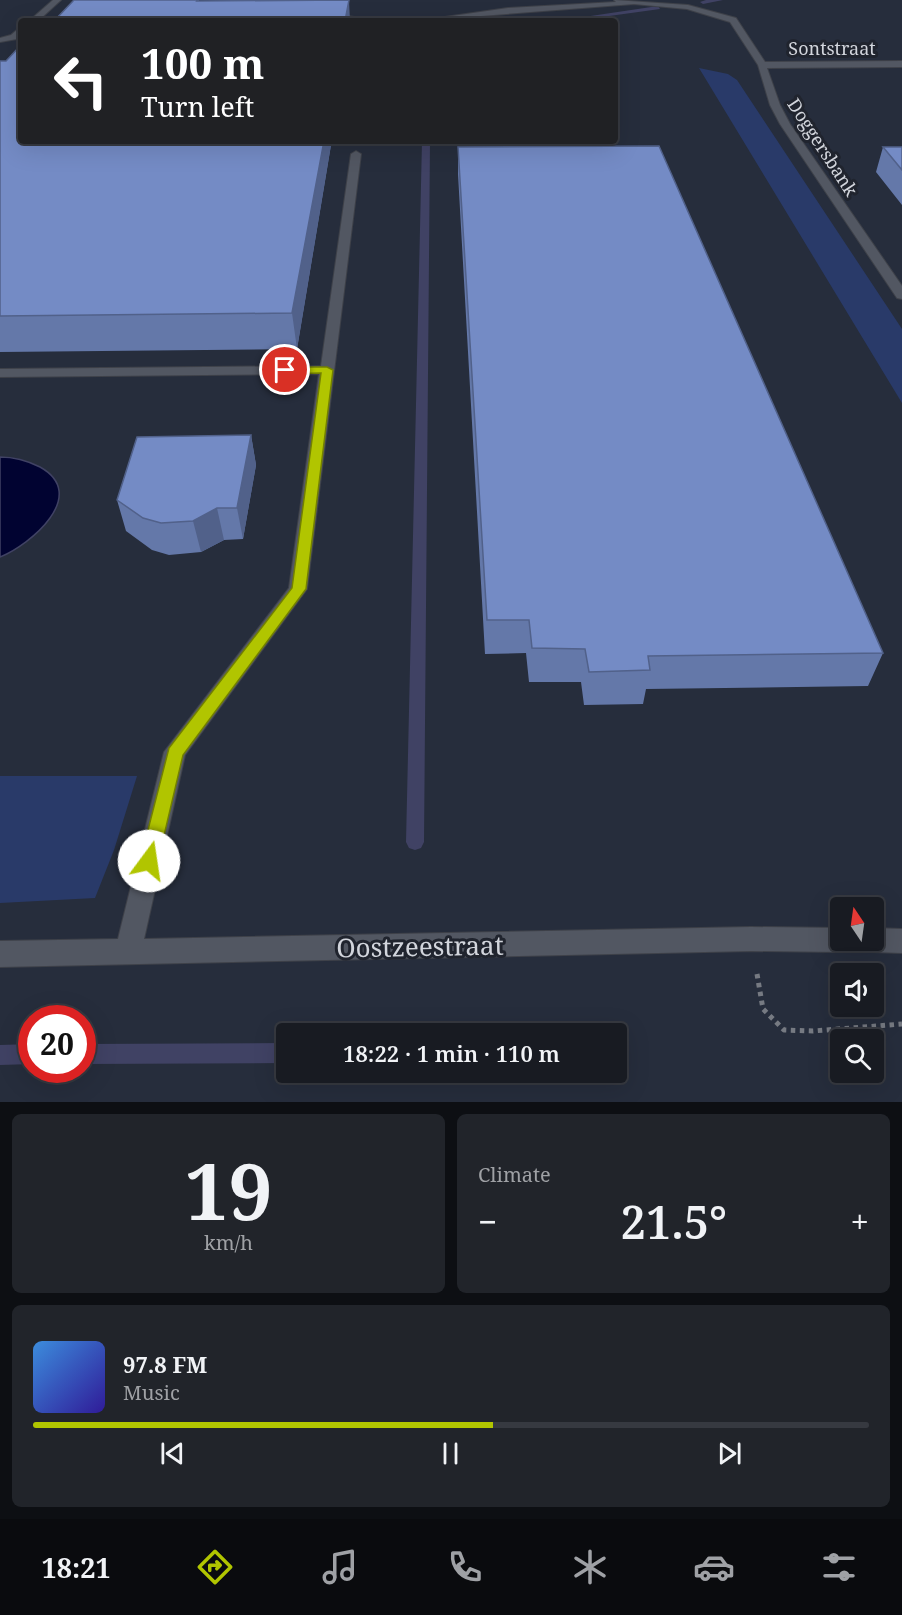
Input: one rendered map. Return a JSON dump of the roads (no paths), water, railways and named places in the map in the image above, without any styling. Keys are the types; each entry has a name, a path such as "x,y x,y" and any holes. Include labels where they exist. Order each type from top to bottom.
{"street":[{"path":"36,18 57,0"},
{"name":"Doggersbank","path":"618,0 688,7 733,20 762,64 775,105 785,124 902,294"},
{"path":"445,18 508,10 650,2"},
{"path":"312,15 341,18"},
{"path":"0,40 14,37 18,34"},
{"name":"Sontstraat","path":"762,64 902,64"},
{"path":"128,951 175,752 298,589 356,154"},
{"path":"0,373 327,370"},
{"name":"Oostzeestraat","path":"0,954 751,939 830,940"},
{"path":"884,940 902,941"}],"waterway":[{"path":"703,2 720,0"},
{"path":"583,18 658,8"},
{"path":"415,842 426,144"},
{"path":"96,1054 276,1053"},
{"path":"0,1055 18,1054"}]}
